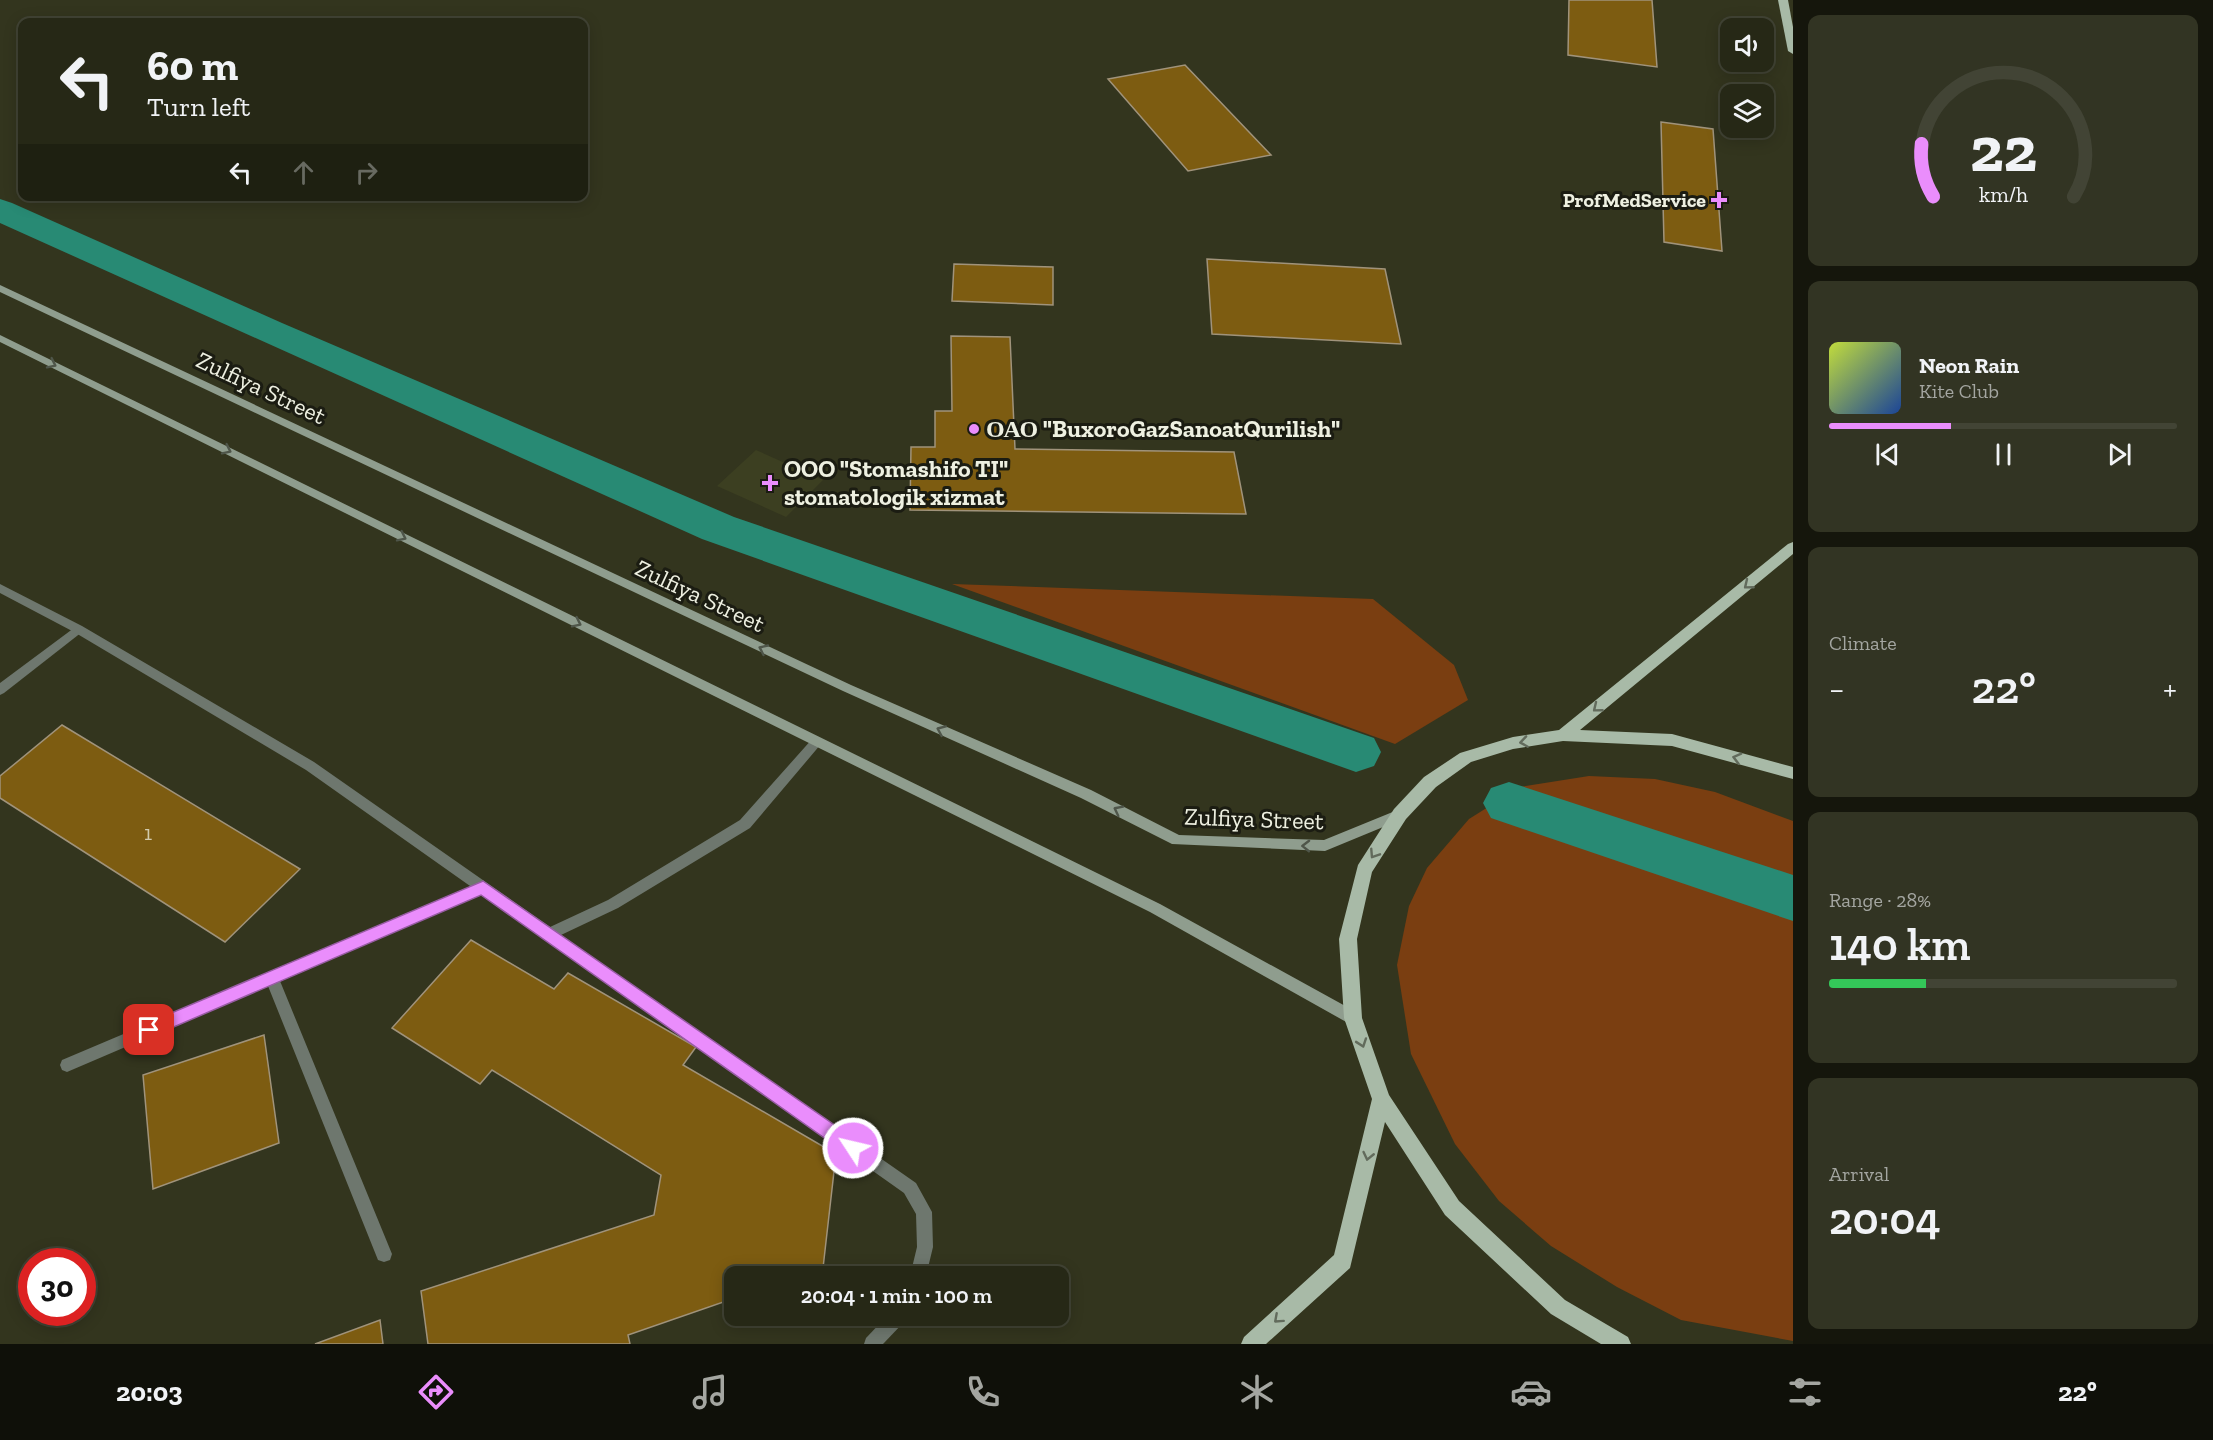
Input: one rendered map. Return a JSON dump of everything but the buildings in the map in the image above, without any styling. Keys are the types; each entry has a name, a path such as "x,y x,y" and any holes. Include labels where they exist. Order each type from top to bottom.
{"main road":[{"path":"1784,0 1793,51"},
{"name":"Zulfiya Street","path":"0,288 847,688 1086,794 1177,840 1325,846 1400,814"},
{"path":"0,338 1155,908 1353,1018"},
{"path":"1563,735 1793,547"},
{"path":"1621,1344 1558,1307 1452,1208 1381,1099 1353,1018 1348,939 1364,870 1400,814 1430,782 1466,758 1513,743 1563,735 1672,740 1793,773"},
{"path":"1251,1344 1343,1261 1381,1099"}],"street":[{"path":"0,588 78,629 310,766 910,1188 924,1212 925,1247 920,1266"},
{"path":"0,690 78,629"},
{"path":"549,934 613,904 746,824 817,741"},
{"path":"67,1065 483,888"},
{"path":"272,978 384,1254"},
{"path":"872,1344 889,1326"}],"shaded area":[{"name":"OOO \"Stomashifo TI\" stomatologik xizmat","path":"756,450 823,480 786,517 717,486"},
{"path":"952,584 1373,599 1454,665 1468,700 1395,744"},
{"path":"1589,776 1655,779 1715,792 1793,821 1793,1341 1681,1320 1617,1287 1551,1246 1499,1201 1455,1144 1411,1054 1397,965 1409,906 1427,868 1469,819 1520,787"}],"waterway":[{"path":"0,210 268,331 718,528 1356,752"},
{"path":"1509,803 1793,898"}],"place":[{"name":"ProfMedService","path":"1719,200"},
{"name":"ОАО \"BuxoroGazSanoatQurilish\"","path":"974,429"},
{"name":"OOO \"Stomashifo TI\" stomatologik xizmat","path":"770,483"}],"route":[{"path":"149,1030 483,888 853,1148"}]}
